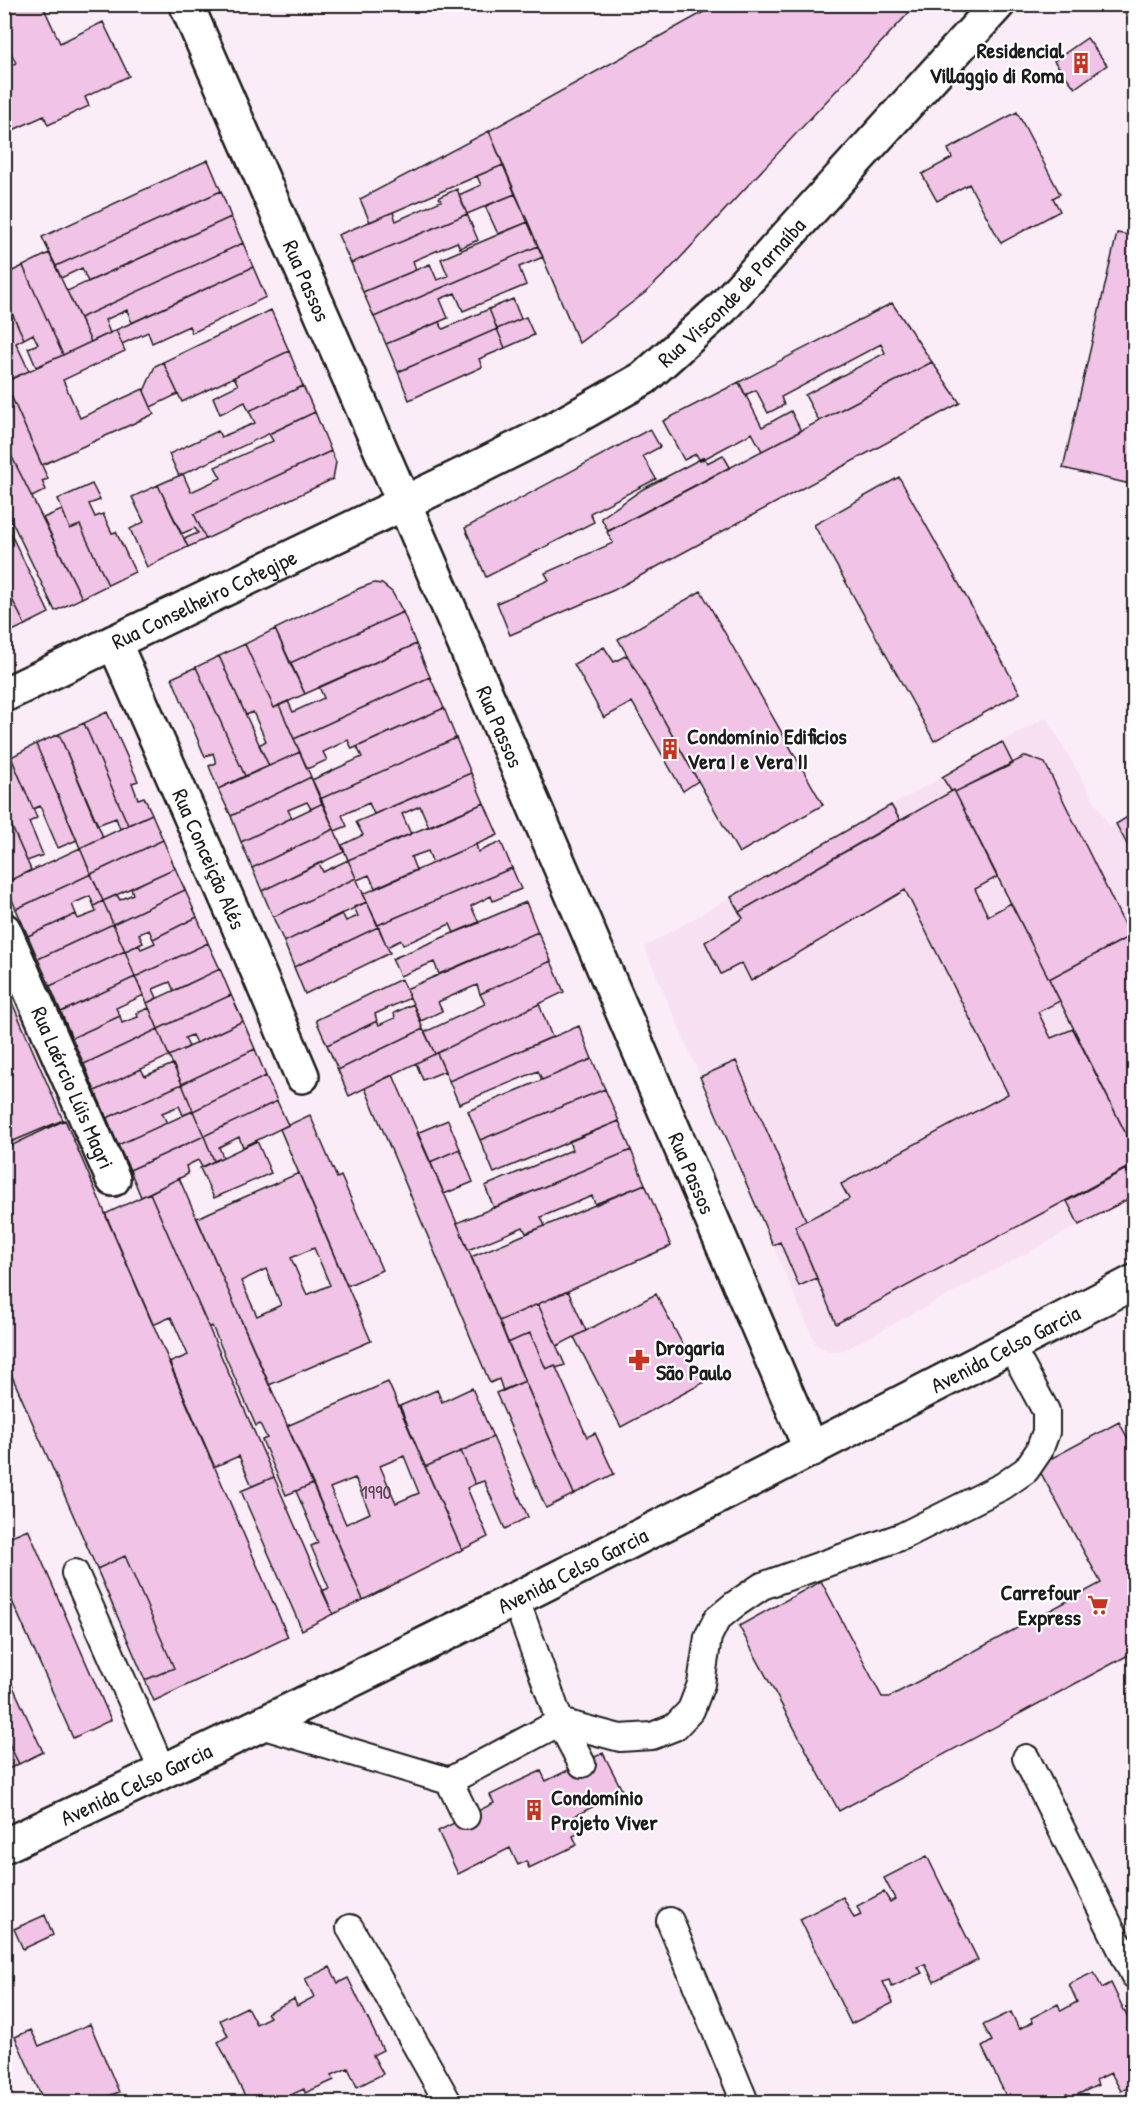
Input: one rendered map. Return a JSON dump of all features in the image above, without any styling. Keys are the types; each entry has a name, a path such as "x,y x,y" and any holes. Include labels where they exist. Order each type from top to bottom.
{"street":[{"name":"Rua Passos","path":"186,4 404,503 811,1450"},
{"name":"Rua Visconde de Parnaíba","path":"404,503 549,432 644,378 722,308 998,4"},
{"name":"Rua Conselheiro Cotegipe","path":"4,695 404,503"},
{"name":"Rua Conceição Alés","path":"114,642 303,1076"},
{"name":"Rua Laércio Lúis Magri","path":"4,930 113,1179"},
{"name":"Avenida Celso Garcia","path":"4,1846 261,1725 516,1600 1134,1282"}],"lane":[{"path":"261,1725 449,1781 560,1722 621,1738 652,1736 675,1727 691,1710 701,1684 708,1637 717,1619 734,1605 762,1586 903,1536 1003,1486 1026,1470 1039,1451 1046,1432 1046,1410 1011,1347"},
{"path":"75,1573 163,1772"},
{"path":"516,1600 560,1722 582,1764"},
{"path":"1026,1758 1134,1976"},
{"path":"449,1781 466,1816"},
{"path":"670,1921 745,2103"},
{"path":"350,1928 448,2103"}],"shaded area":[{"path":"1046,717 1110,827 1134,813 1134,1196 845,1350 827,1351 816,1345 644,947"}],"building":[{"path":"4,4 42,4 60,43 103,22 129,76 85,97 89,106 48,125 44,116 4,134 4,68 16,63 4,39"},
{"path":"718,4 917,4 669,270 646,292 579,343 489,131"},
{"path":"1119,4 1134,4 1134,27"},
{"name":"Residencial Villaggio di Roma","path":"1087,38 1107,65 1075,88 1054,61"},
{"path":"1017,112 1060,194 1053,198 1060,211 1001,243 969,184 937,201 922,174 952,158 948,149"},
{"path":"489,131 503,165 370,222 360,199"},
{"path":"208,160 221,191 56,266 42,237"},
{"path":"503,165 515,194 467,214 459,195 481,185 477,176"},
{"path":"457,189 467,214 351,263 338,235 393,212 396,221 441,201 439,197"},
{"path":"221,191 231,217 88,282 82,268 61,278 56,266"},
{"path":"515,194 528,222 498,234 485,206"},
{"path":"467,214 478,240 460,248 457,242 413,261 416,270 363,292 351,263"},
{"path":"231,217 243,243 80,318 67,291"},
{"path":"528,222 538,246 374,317 363,292 430,264 437,280 448,276 441,259"},
{"path":"1117,233 1134,236 1134,485 1063,468"},
{"path":"243,243 253,267 132,323 127,310 105,320 110,333 91,342 80,318"},
{"path":"538,246 543,257 519,267 526,285 463,311 455,293 440,299 448,318 386,344 374,317"},
{"path":"49,253 91,342 63,355 23,266"},
{"path":"23,266 63,355 36,367 28,348 38,344 33,334 24,339 4,296 4,275"},
{"path":"253,267 266,297 192,333 189,326 152,343 148,332 122,344 116,330"},
{"path":"4,296 24,339 16,343 29,371 8,380 4,372"},
{"path":"513,299 521,319 497,329 489,309"},
{"path":"892,303 932,362 819,421 805,395 885,353 881,344 781,397 784,405 768,413 756,390 745,395 739,382"},
{"path":"489,309 497,329 398,372 386,344 439,322 443,329"},
{"path":"271,310 289,351 182,402 163,362"},
{"path":"526,317 534,335 505,348 497,329"},
{"path":"497,329 505,348 479,359 482,367 409,400 398,372"},
{"path":"116,330 125,351 63,380 80,418 143,389 154,414 42,465 5,382"},
{"path":"289,351 303,386 249,411 245,402 220,414 213,397 238,385 234,377"},
{"path":"163,362 178,394 151,407 144,391 155,366"},
{"path":"932,362 960,403 614,590 510,635 497,603 549,580 545,573 613,543 607,532"},
{"path":"5,382 48,479 42,481 46,490 32,497 4,441"},
{"path":"739,382 762,427 791,411 801,431 762,451 752,433 700,461 696,454 684,460 663,421"},
{"path":"303,386 315,412 179,476 169,454 218,431 221,437 255,423 249,411"},
{"path":"315,412 331,451 194,514 206,539 188,547 184,539 198,533 195,528 181,534 158,485 183,474 191,492 221,478 215,467 273,441 269,434"},
{"path":"650,429 660,447 643,456 656,479 590,513 594,522 486,577 465,528"},
{"path":"331,451 336,462 333,479 206,539 194,514"},
{"path":"723,455 730,467 608,531 601,518 643,489 704,457 707,463"},
{"path":"12,457 82,598 55,611 4,505 4,460"},
{"path":"899,477 1020,693 934,741 814,525"},
{"path":"92,484 100,500 89,504 95,517 103,514 112,533 116,532 135,572 108,585 80,525 70,529 58,499"},
{"path":"158,485 188,547 147,567 130,529 144,522 132,497"},
{"path":"62,510 70,529 80,525 108,585 82,598 43,518"},
{"path":"4,520 49,613 25,625 4,583"},
{"path":"4,583 25,625 4,635"},
{"path":"374,583 382,584 392,592 403,612 290,663 275,629"},
{"path":"701,591 823,805 739,853 618,639"},
{"path":"403,612 416,644 305,694 290,663"},
{"path":"275,629 305,694 274,708 245,644"},
{"path":"245,644 274,708 279,705 300,752 269,766 259,745 266,741 253,712 246,715 219,656"},
{"path":"416,644 430,677 294,739 279,705 288,701 293,712 324,698 319,687"},
{"name":"Condomínio Edificios Vera I e Vera II","path":"604,647 614,662 627,655 698,781 683,791 632,702 604,718 574,664"},
{"path":"219,656 269,766 245,776 196,667"},
{"path":"196,667 245,776 218,789 209,766 216,763 213,753 205,757 172,678"},
{"path":"430,677 444,708 352,749 348,740 323,752 327,760 307,769 294,739"},
{"path":"444,708 456,738 320,799 312,780 362,757 357,747"},
{"path":"107,712 138,781 132,783 138,799 144,797 152,814 128,825 84,723"},
{"path":"84,723 128,825 120,829 116,818 97,825 59,734"},
{"path":"59,734 103,837 80,848 36,744"},
{"path":"456,738 471,773 374,814 369,803 342,815 347,826 335,831 320,799"},
{"path":"1002,742 1013,764 955,792 951,791 942,777"},
{"path":"36,744 77,840 58,848 40,806 33,809 11,757"},
{"path":"300,752 311,777 231,816 218,789"},
{"path":"1026,756 1045,763 1130,936 1049,979 955,792"},
{"path":"11,757 37,818 29,822 43,855 27,861 4,809 4,759"},
{"path":"471,773 484,803 429,827 420,806 402,814 411,834 348,860 342,845 363,835 356,822"},
{"path":"311,777 323,803 311,809 307,802 288,810 292,818 241,842 231,816"},
{"path":"954,790 997,877 975,889 988,916 1011,903 1060,1001 1038,1012 1051,1038 1073,1029 1134,1150 1134,1164 836,1324 795,1226 849,1199 841,1184 1008,1094 905,890 751,981 742,963 721,974 705,942 743,918 739,912"},
{"path":"323,803 334,829 252,868 241,842"},
{"path":"484,803 498,835 433,863 428,851 411,857 416,870 375,888 369,875 357,880 348,860"},
{"path":"891,805 900,820 739,912 731,897"},
{"path":"4,809 31,870 5,883 4,882"},
{"path":"1134,813 1134,857 1116,824"},
{"path":"152,814 163,840 91,874 80,848"},
{"path":"334,829 344,852 262,891 252,868"},
{"path":"163,840 175,868 103,901 91,874"},
{"path":"501,842 512,868 378,925 363,894 476,844 478,852"},
{"path":"80,848 91,874 16,909 5,883"},
{"path":"348,860 356,878 273,917 262,891 319,863 323,872"},
{"path":"175,868 185,890 113,924 103,901 117,895 120,900 133,894 131,888"},
{"path":"512,868 521,889 493,901 491,896 471,906 479,923 454,933 450,924 403,945 401,940 387,947 378,925"},
{"path":"91,874 103,901 94,906 90,896 72,904 76,914 28,936 16,909"},
{"path":"356,878 367,902 284,942 273,917"},
{"path":"185,890 197,917 153,939 149,930 139,934 143,943 125,951 113,924"},
{"path":"103,901 113,924 38,959 28,936 76,914 78,919 96,912 94,906"},
{"path":"367,902 378,927 294,967 284,942 342,913 346,921 358,916 354,907"},
{"path":"526,902 538,932 439,974 434,962 400,976 392,959"},
{"path":"197,917 208,943 135,977 125,951 139,945 141,949 155,943 153,939"},
{"path":"113,924 125,951 50,986 38,959"},
{"path":"378,927 390,953 305,994 294,967"},
{"path":"538,932 551,961 480,994 477,985 438,1002 442,1011 421,1021 406,989"},
{"path":"1134,934 1134,1150 1049,979"},
{"path":"208,943 220,969 174,991 170,982 153,989 157,998 147,1003 135,977"},
{"path":"125,951 135,977 61,1012 50,986"},
{"path":"551,961 564,992 435,1054 425,1032 485,1004 480,994"},
{"path":"220,969 231,995 158,1029 147,1003"},
{"path":"135,977 144,995 116,1008 120,1016 72,1038 61,1012"},
{"path":"401,979 410,998 375,1014 377,1021 327,1045 316,1020"},
{"path":"4,984 63,1120 4,1145"},
{"path":"231,995 243,1021 196,1043 192,1035 185,1038 189,1047 169,1056 158,1029"},
{"path":"413,1004 423,1029 338,1070 327,1045 377,1021 379,1025 395,1018 394,1013"},
{"path":"539,1004 552,1037 449,1081 437,1053"},
{"path":"149,1008 158,1029 84,1064 72,1038 120,1016 122,1023 138,1017 137,1013"},
{"path":"243,1021 255,1049 182,1084 169,1056"},
{"path":"579,1026 592,1059 542,1080 538,1071 459,1104 449,1081"},
{"path":"158,1029 169,1056 95,1091 84,1064"},
{"path":"423,1029 435,1054 349,1096 338,1070"},
{"path":"255,1049 266,1076 193,1111 182,1084"},
{"path":"437,1053 445,1071 423,1080 416,1063"},
{"path":"592,1059 605,1089 480,1140 468,1111"},
{"path":"736,1061 806,1220 795,1226 817,1278 799,1286 780,1242 773,1245 700,1077"},
{"path":"173,1064 182,1084 107,1118 95,1091 141,1069 145,1076"},
{"path":"393,1075 525,1381 503,1391 499,1379 490,1383 365,1088"},
{"path":"266,1076 277,1101 204,1136 193,1111"},
{"path":"182,1084 193,1111 183,1115 179,1106 162,1113 167,1123 118,1145 107,1118"},
{"path":"605,1089 619,1121 494,1173 480,1140"},
{"path":"277,1101 288,1125 243,1147 239,1137 219,1147 223,1157 214,1161 204,1136"},
{"path":"193,1111 204,1136 130,1170 118,1145"},
{"path":"310,1115 337,1178 341,1176 382,1270 347,1286 280,1129"},
{"path":"65,1120 288,1637 154,1701 145,1680 174,1668 125,1556 97,1569 4,1358 4,1149"},
{"path":"448,1120 460,1149 430,1162 417,1133"},
{"path":"619,1121 631,1150 494,1208 485,1186 572,1150 569,1141"},
{"path":"204,1136 214,1161 202,1167 198,1160 186,1166 188,1174 141,1197 130,1170"},
{"path":"257,1141 271,1173 214,1198 200,1168"},
{"path":"460,1149 473,1182 444,1194 430,1162"},
{"path":"631,1150 645,1184 595,1204 592,1196 541,1217 545,1226 526,1233 523,1227 468,1250 457,1223"},
{"path":"1126,1169 1134,1185 1134,1196 1079,1225 1067,1201"},
{"path":"299,1173 371,1341 269,1385 197,1218","holes":["314,1248 330,1285 307,1295 291,1258","266,1269 281,1305 257,1316 241,1281"]},
{"path":"179,1178 313,1484 286,1495 262,1440 267,1438 260,1424 256,1426 212,1326 209,1328 150,1193"},
{"path":"645,1184 671,1246 499,1321 471,1257"},
{"path":"150,1193 274,1477 252,1486 239,1456 214,1467 169,1363 188,1355 171,1317 153,1325 105,1214"},
{"path":"568,1291 586,1331 557,1346 538,1304"},
{"path":"656,1294 703,1383 621,1427 574,1337"},
{"path":"538,1304 565,1365 556,1368 555,1365 546,1369 530,1333 508,1343 499,1321"},
{"path":"530,1333 546,1369 555,1365 587,1437 595,1433 614,1474 574,1494 508,1343"},
{"path":"525,1381 574,1494 546,1508 496,1393"},
{"path":"388,1382 462,1550 363,1600 287,1426","holes":["404,1456 419,1493 396,1503 380,1466","355,1478 370,1513 346,1524 330,1488"]},
{"path":"472,1388 493,1437 425,1467 400,1406 437,1390 442,1402"},
{"name":"Carrefour Express","path":"1119,1422 1134,1450 1134,1652 839,1811 739,1626 821,1581 882,1697 889,1697 1101,1583 1037,1466"},
{"path":"493,1437 528,1517 505,1529 484,1481 475,1484 461,1451"},
{"path":"461,1451 475,1484 467,1488 488,1537 462,1550 425,1467"},
{"path":"274,1477 333,1614 302,1630 241,1491"},
{"path":"313,1484 363,1600 333,1614 322,1591 329,1588 311,1546 318,1543 296,1491"},
{"path":"28,1529 111,1720 73,1738 4,1583 4,1539"},
{"path":"125,1556 174,1668 145,1680 97,1569"},
{"path":"10,1680 43,1752 19,1764 4,1734 4,1682"},
{"path":"4,1734 19,1764 4,1771"},
{"name":"Condomínio Projeto Viver","path":"603,1753 623,1792 574,1816 581,1832 573,1836 577,1845 529,1868 526,1861 518,1865 510,1848 458,1874 438,1831 494,1803 490,1795 517,1782 541,1771 546,1781"},
{"path":"927,1856 978,1960 934,1982 925,1964 918,1967 922,1973 892,1987 889,1980 883,1982 893,2003 851,2024 800,1919 843,1897 854,1918 861,1915 857,1906 884,1892 890,1902 895,1899 884,1878"},
{"path":"45,1915 53,1935 23,1949 14,1929"},
{"path":"330,1967 338,1983 348,1978 383,2050 373,2055 383,2074 357,2087 348,2068 332,2075 334,2080 305,2093 304,2089 288,2096 291,2102 248,2102 218,2042 228,2036 220,2020 247,2007 256,2024 270,2017 267,2013 294,1999 297,2006 314,1997 305,1979"},
{"path":"1094,1972 1102,1988 1111,1983 1134,2031 1134,2085 1121,2091 1111,2073 1096,2080 1098,2085 1070,2098 1067,2094 1052,2102 1009,2102 982,2047 992,2041 983,2025 1011,2012 1019,2029 1033,2022 1031,2018 1058,2004 1061,2011 1077,2002 1069,1984"},
{"path":"90,2024 119,2092 93,2102 44,2102 15,2037 31,2030 39,2046"}],"place":[{"name":"Residencial Villaggio di Roma","path":"1081,63"},
{"name":"Condomínio Edificios Vera I e Vera II","path":"670,749"},
{"name":"Drogaria São Paulo","path":"639,1360"},
{"name":"Carrefour Express","path":"1098,1605"},
{"name":"Condomínio Projeto Viver","path":"534,1810"}]}
